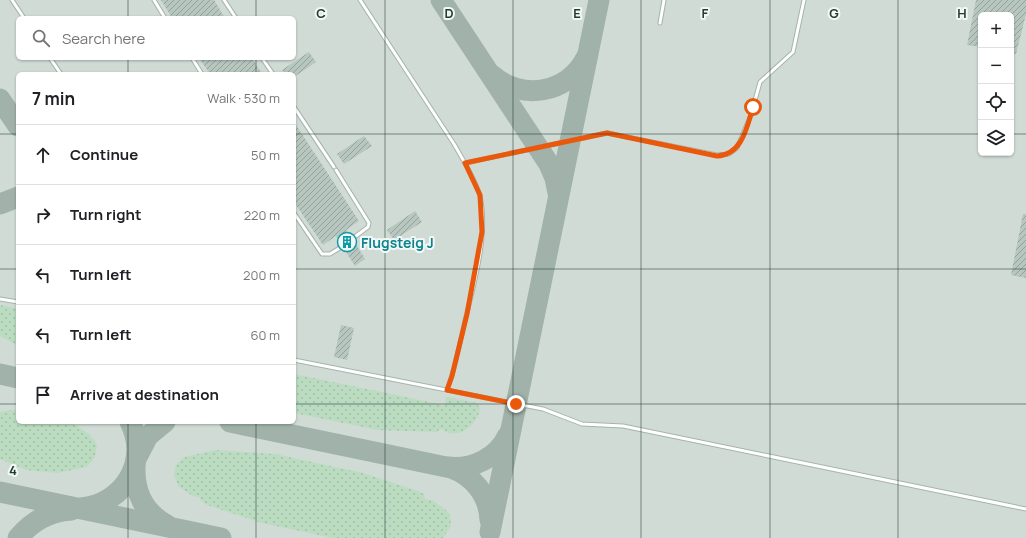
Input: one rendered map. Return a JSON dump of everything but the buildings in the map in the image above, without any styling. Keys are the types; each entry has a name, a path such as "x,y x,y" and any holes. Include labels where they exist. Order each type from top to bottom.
{"lane":[{"path":"12,0 23,16"},
{"path":"154,0 164,16"},
{"path":"224,0 235,16"},
{"path":"360,0 465,163 480,195 482,232 467,314 452,376 447,390"},
{"path":"660,23 664,0"},
{"path":"465,163 607,133 717,156 729,154 740,143 751,115 760,82 793,52 804,0"},
{"path":"51,60 60,72"},
{"path":"193,60 201,72"},
{"path":"263,60 271,72"},
{"path":"296,110 335,168 369,223 368,227 352,239"},
{"path":"296,216 322,254 330,254 343,246"},
{"path":"0,299 16,302"},
{"path":"296,360 552,411 582,424 623,426 1026,509"}],"shaded area":[{"path":"0,0 1026,0 1026,538 0,538"}],"green space":[{"path":"0,305 16,309 16,345 0,336"},
{"path":"296,374 444,405 447,397 477,403 480,409 473,424 460,432 448,433 443,429 440,429 437,432 378,430 296,413"},
{"path":"16,409 16,424 74,424 89,434 95,441 97,446 95,457 87,467 57,473 26,470 0,459 0,412"},
{"path":"216,450 275,454 363,473 424,494 425,499 432,500 445,509 450,515 451,526 443,538 333,538 262,523 207,505 201,501 199,497 193,496 178,486 174,475 176,465 184,457"}],"taxiway":[{"path":"441,0 549,164 555,178 558,193"},
{"path":"490,532 599,0"},
{"path":"492,75 504,83 516,88 530,91 543,90 568,80 578,70 586,58"},
{"path":"0,99 16,123"},
{"path":"0,204 16,198"},
{"path":"0,374 16,378"},
{"path":"81,508 96,505 110,498 121,489 129,478 135,465 137,451 135,437 131,424"},
{"path":"136,459 148,436 163,424"},
{"path":"240,424 451,468 473,481 487,502 490,520"},
{"path":"448,467 466,466 483,461 498,450 508,435"},
{"path":"135,466 136,484 142,501 152,514 167,525"},
{"path":"0,492 221,538"},
{"path":"18,538 23,532 42,518 56,512 72,510"}],"place":[{"name":"Flugsteig J","path":"347,242"}],"route":[{"path":"516,404 447,390 452,376 467,314 482,232 480,195 465,163 487,157 607,133 717,156 724,155 729,154 737,148 753,107"}]}
